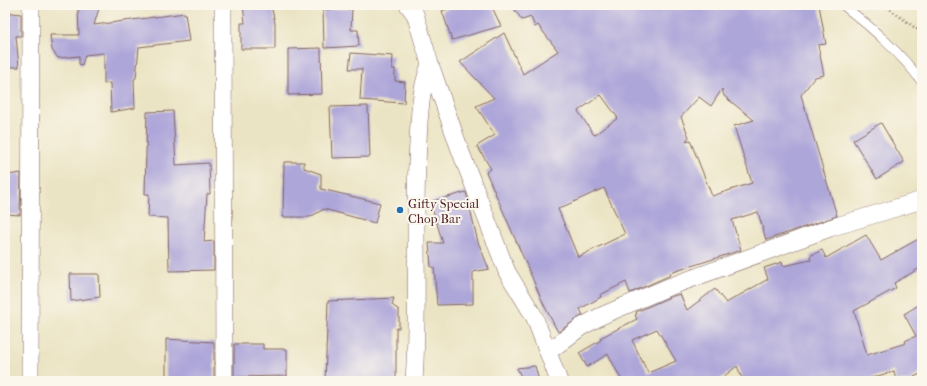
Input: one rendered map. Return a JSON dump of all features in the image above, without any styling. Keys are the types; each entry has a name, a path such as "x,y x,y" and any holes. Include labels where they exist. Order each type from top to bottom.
{"street":[{"path":"30,381 31,5"},
{"path":"223,5 224,381"},
{"path":"408,5 416,14 430,64 460,150 507,272 534,316 559,381"},
{"path":"414,381 416,326 416,192 419,120 421,95 430,64"},
{"path":"548,352 588,323 666,288 830,228 922,200"}],"lane":[{"path":"843,5 875,30 911,67 922,82"}],"path":[{"path":"884,5 922,33"}],"building":[{"path":"100,5 94,25 185,13 189,41 139,47 136,78 134,79 135,108 111,112 110,83 104,84 104,53 85,55 82,65 79,64 79,56 58,58 52,50 50,35 79,35 78,7"},
{"path":"243,5 271,5 275,23 275,49 241,49 241,23 245,23"},
{"path":"458,5 491,5 501,26 452,40 442,11"},
{"path":"511,5 819,5 826,44 818,45 824,75 815,77 801,95 837,216 766,240 758,212 732,220 741,250 670,273 671,275 630,293 626,282 600,295 601,297 580,309 583,315 558,332 544,305 486,172 491,169 477,146 495,135 476,106 494,98 460,62 504,33 523,74 558,51 538,25 535,27 531,17 522,20","holes":["722,89 724,96 754,120 734,126 752,183 712,196 690,140 686,141 689,137 681,117 699,97 711,106","601,95 618,118 594,135 578,111","604,188 625,234 578,257 558,209"]},
{"path":"323,9 352,9 351,30 358,30 359,46 324,48"},
{"path":"5,12 21,14 21,36 16,36 19,67 5,67"},
{"path":"321,48 322,94 288,95 288,49"},
{"path":"351,53 393,56 392,69 395,69 395,81 405,82 404,103 360,100 362,69 349,69"},
{"path":"368,106 370,157 332,158 330,107"},
{"path":"173,111 176,165 209,163 210,194 207,194 204,242 214,241 214,270 169,271 168,218 148,217 149,194 145,194 147,112"},
{"path":"881,123 904,162 877,179 853,140"},
{"path":"284,162 304,162 304,168 321,174 321,189 380,203 375,223 324,209 310,217 283,217"},
{"path":"21,173 20,215 5,214 7,175"},
{"path":"466,192 478,242 489,269 473,272 473,304 437,305 434,267 431,267 429,243 443,243 430,202"},
{"path":"866,235 881,260 922,237 922,267 894,283 896,288 854,311 867,355 906,343 905,341 916,336 904,314 922,303 922,373 912,378 913,381 896,381 894,371 862,381 743,381 737,366 718,381 622,381 608,354 587,367 579,353 601,340 600,338 637,319 635,315 637,314 636,312 670,297 680,294 687,310 715,289 726,303 768,279 764,268 782,262 783,266 811,260 810,256 822,250 826,258","holes":["657,329 676,361 648,373 632,340"]},
{"path":"70,274 99,274 100,297 71,301"},
{"path":"394,298 392,305 399,310 399,328 396,328 396,381 325,381 328,301"},
{"path":"166,339 214,342 214,380 166,381"},
{"path":"234,344 263,344 263,349 287,349 287,376 234,377"},
{"path":"535,366 539,381 523,381 517,368"}],"place":[{"name":"Gifty Special Chop Bar","path":"400,210"}]}
